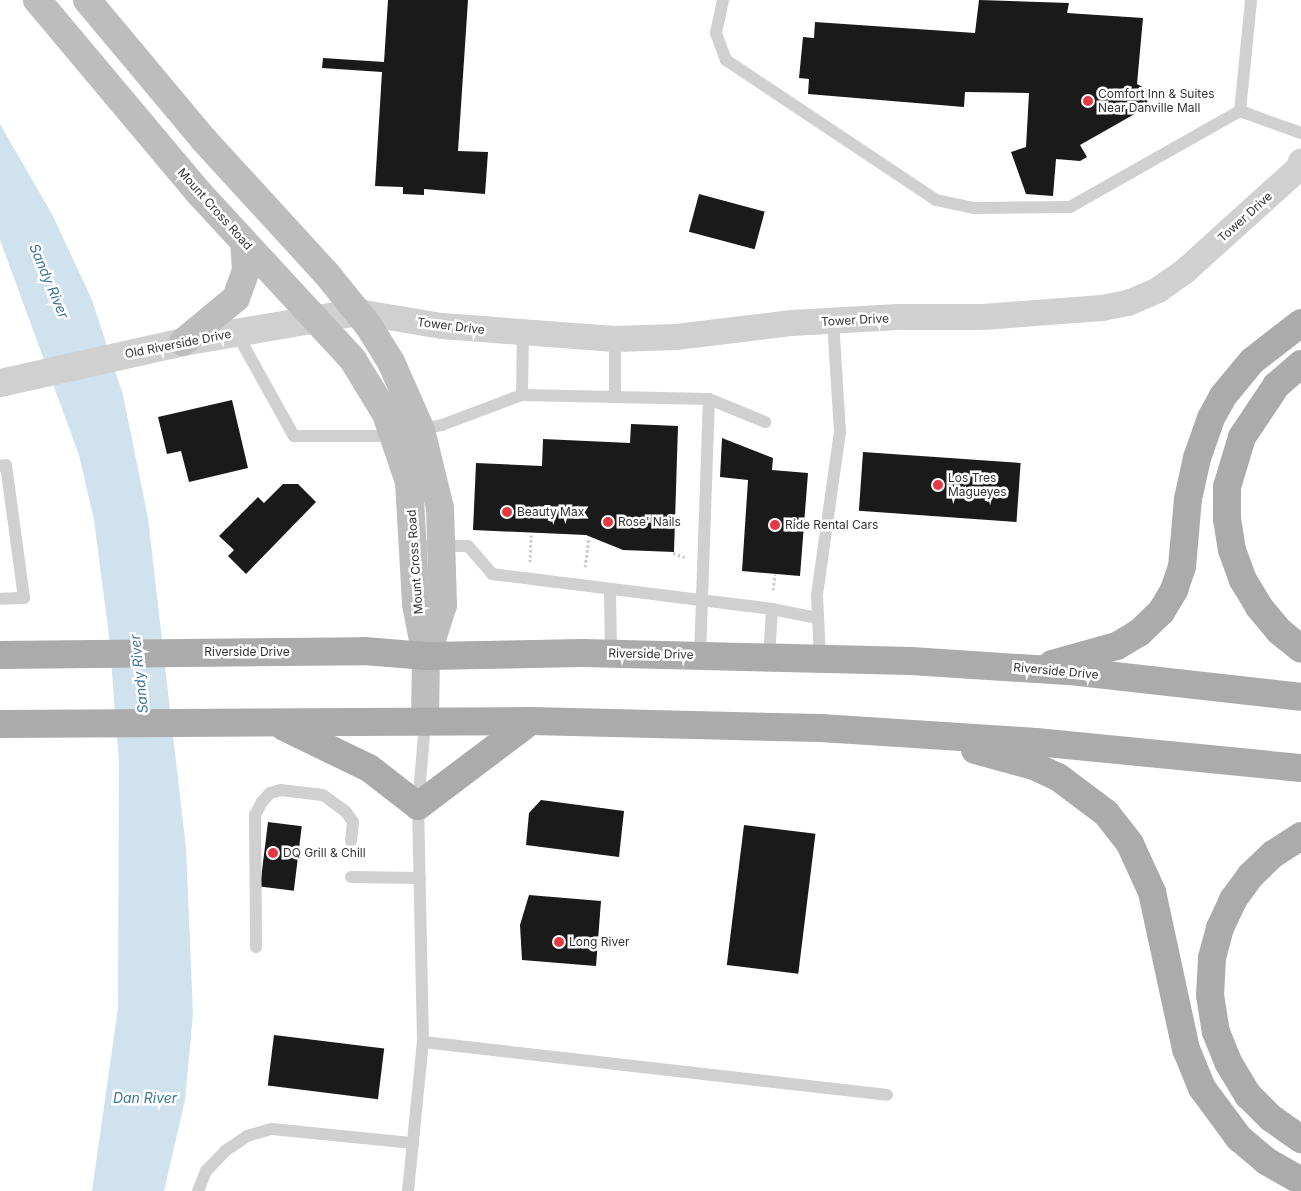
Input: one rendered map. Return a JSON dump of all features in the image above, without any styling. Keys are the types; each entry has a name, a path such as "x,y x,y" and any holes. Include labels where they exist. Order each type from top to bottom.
{"main road":[{"name":"Mount Cross Road","path":"37,0 244,242 353,360 371,386 394,436 409,482 416,604 426,656"},
{"name":"Mount Cross Road","path":"87,0 204,140 358,312 391,362 421,430 440,508 443,605 426,656"},
{"path":"175,344 236,298 246,270 244,242"},
{"path":"1035,669 1116,646 1139,633 1161,612 1174,590 1182,567 1188,499 1197,458 1211,418 1223,396 1252,361 1301,323"},
{"path":"1301,364 1270,393 1242,437 1227,487 1227,519 1232,550 1243,580 1259,607 1280,631 1301,648"},
{"name":"Riverside Drive","path":"3,655 364,651 426,656 611,653 820,658 1035,669 1301,697"},
{"path":"425,722 426,656"},
{"path":"273,722 369,768 418,806 531,721"},
{"path":"3,724 531,721 820,728 1036,742 1301,768"},
{"path":"915,734 1034,766 1086,795 1106,813 1130,844 1152,892 1186,1049 1202,1088 1239,1138 1266,1161 1301,1181"},
{"path":"1301,836 1273,854 1251,875 1233,900 1220,928 1212,958 1210,995 1216,1032 1228,1062 1248,1095 1271,1118 1301,1139"}],"street":[{"name":"Tower Drive","path":"358,312 442,326 523,334 615,339 676,337 834,321 983,317 1102,308 1128,303 1158,290 1185,271 1298,169 1301,162"},
{"name":"Old Riverside Drive","path":"0,383 175,344 314,318 358,312"}],"lane":[{"path":"723,0 716,33 726,60 936,200 974,208 1070,207 1240,111 1301,133"},
{"path":"1240,111 1251,0"},
{"path":"820,658 817,595 840,432 834,321"},
{"path":"236,332 294,436 394,436 442,425 522,395 709,399 765,422"},
{"path":"522,395 523,334"},
{"path":"615,339 615,397"},
{"path":"700,656 709,399"},
{"path":"0,466 6,466 24,598 0,599"},
{"path":"413,546 468,546 492,574 530,577 610,591 772,609 818,618"},
{"path":"610,591 611,653"},
{"path":"769,657 772,609"},
{"path":"408,1191 423,1042 418,806 425,722"},
{"path":"256,947 255,814 270,793 281,790 323,796 346,812 353,822 351,841"},
{"path":"352,877 420,878"},
{"path":"423,1042 887,1096"},
{"path":"198,1191 206,1171 226,1152 247,1136 272,1129 413,1143"}],"path":[{"path":"530,577 532,535"},
{"path":"584,585 588,538"}],"water":[{"name":"Dan River","path":"0,124 53,216 92,300 123,395 148,518 186,848 193,1014 185,1100 164,1191 92,1191 118,1008 119,762 109,636 94,520 79,455 0,240"}],"building":[{"path":"388,0 468,0 458,151 488,152 485,194 424,189 424,195 403,194 403,187 375,186 382,72 322,68 323,58 384,62"},
{"name":"Comfort Inn & Suites Near Danville Mall","path":"979,0 1069,3 1067,13 1143,18 1137,84 1148,90 1147,107 1080,145 1087,157 1080,161 1056,159 1053,196 1026,194 1011,152 1026,147 1029,93 965,92 964,107 808,94 809,79 799,78 803,37 814,38 815,22 975,33"},
{"path":"699,194 765,212 755,249 689,232"},
{"path":"232,400 248,468 189,482 181,451 167,454 158,417"},
{"path":"631,424 678,426 674,552 623,550 586,535 473,530 476,463 542,466 543,439 630,443"},
{"name":"Ride Rental Cars","path":"722,438 773,458 772,470 808,473 800,576 742,571 748,480 720,477"},
{"path":"863,452 1021,463 1016,522 859,511"},
{"path":"283,484 298,484 316,502 246,574 228,556 234,550 219,536 258,497 264,503"},
{"path":"541,800 624,811 619,857 526,845 529,813"},
{"path":"268,822 302,826 294,891 260,887"},
{"path":"744,825 815,834 798,974 727,965"},
{"name":"Long River","path":"529,895 601,901 596,966 522,960 520,925"},
{"path":"274,1035 384,1049 378,1099 268,1086"}],"place":[{"name":"Comfort Inn & Suites Near Danville Mall","path":"1088,101"},
{"name":"Los Tres Magueyes","path":"938,485"},
{"name":"Beauty Max","path":"507,512"},
{"name":"Rose' Nails","path":"608,522"},
{"name":"Ride Rental Cars","path":"775,525"},
{"name":"DQ Grill & Chill","path":"273,853"},
{"name":"Long River","path":"559,942"}],"water label":[{"name":"Sandy River","path":"49,281"},
{"name":"Sandy River","path":"139,674"}]}
